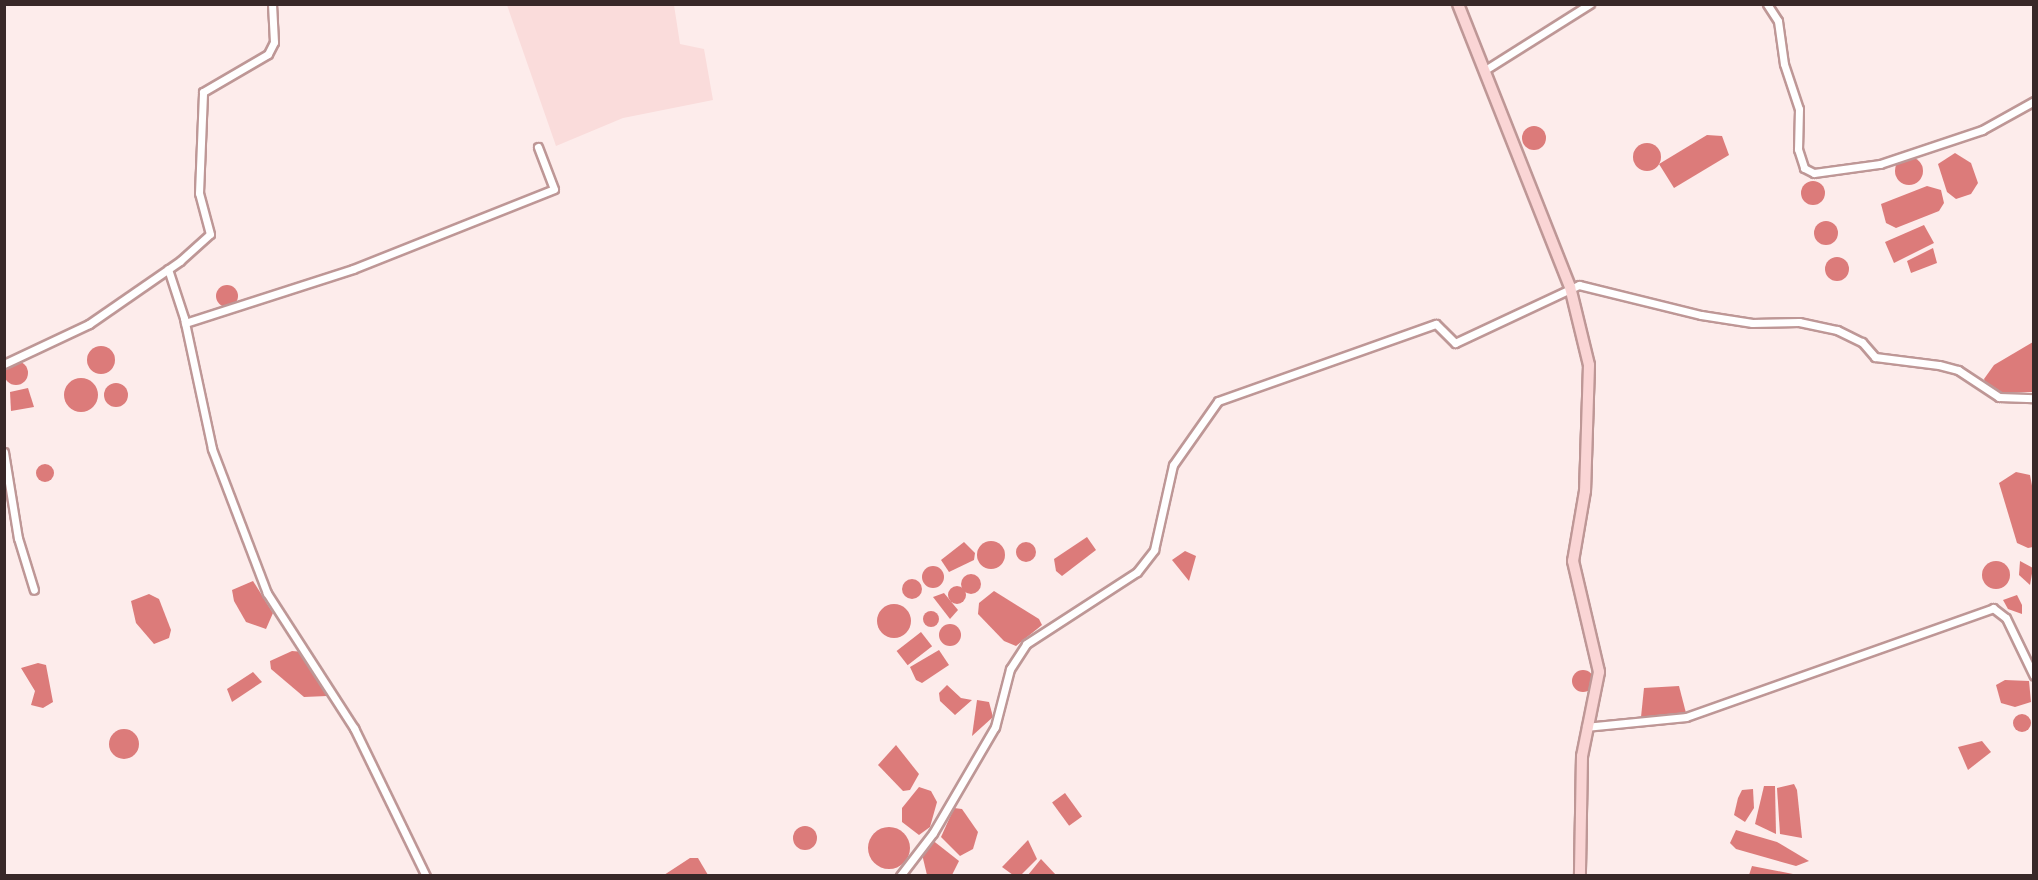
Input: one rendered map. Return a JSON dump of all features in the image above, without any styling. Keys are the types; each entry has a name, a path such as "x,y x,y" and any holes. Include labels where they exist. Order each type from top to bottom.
{"street":[{"path":"4,364 63,340 168,270 210,234 199,193 203,92 268,54 274,42 272,4"},
{"path":"1458,4 1570,286 1589,365 1585,491 1573,561 1599,672 1586,727 1580,876"},
{"path":"1485,70 1590,4"},
{"path":"1767,4 1778,21 1784,64 1799,109 1798,149 1804,168 1814,173 1880,164 1982,130 2034,101"},
{"path":"185,323 353,269 554,189 538,147"},
{"path":"168,270 185,323 212,449 267,593 354,728 426,876"},
{"path":"900,876 917,850 933,833 995,727 1010,669 1026,644 1137,572 1159,542 1173,465 1210,405 1434,325 1455,343 1570,286 1736,321 1822,327 1862,342 1875,357 1939,364 1958,370 1999,397 2034,398"},
{"path":"4,452 18,538 34,590"},
{"path":"1586,727 1686,717 1993,608 2007,618 2034,676"}],"shaded area":[{"path":"507,5 674,5 680,44 704,49 713,100 623,118 556,146"},
{"path":"1534,126 1539,127 1545,133 1545,143 1539,149 1534,150 1529,149 1523,143 1522,138 1523,133 1529,127"},
{"path":"1707,135 1722,136 1729,155 1674,188 1659,164"},
{"path":"1647,143 1657,147 1661,157 1657,167 1647,171 1637,167 1633,157 1637,147"},
{"path":"1955,153 1971,163 1978,183 1971,194 1956,199 1947,192 1938,164"},
{"path":"1909,157 1919,161 1923,171 1919,181 1909,185 1899,181 1895,171 1899,161"},
{"path":"1813,181 1821,185 1825,193 1821,201 1813,205 1805,201 1801,193 1805,185"},
{"path":"1927,186 1941,190 1944,203 1939,211 1896,228 1886,223 1881,204"},
{"path":"1826,221 1831,222 1837,228 1837,238 1831,244 1826,245 1821,244 1815,238 1814,233 1815,228 1821,222"},
{"path":"1924,225 1934,243 1894,263 1885,242"},
{"path":"1933,248 1937,263 1911,273 1907,261"},
{"path":"1837,257 1846,260 1849,269 1846,278 1837,281 1828,278 1825,269 1828,260"},
{"path":"227,285 235,288 238,296 235,304 227,307 219,304 216,296 219,288"},
{"path":"2033,342 2033,392 2001,393 1987,386 1984,379 1994,365"},
{"path":"101,346 111,350 115,360 111,370 101,374 91,370 87,360 91,350"},
{"path":"16,361 24,365 28,373 24,381 16,385 8,381 4,373 8,365"},
{"path":"81,378 93,383 98,395 93,407 81,412 69,407 64,395 69,383"},
{"path":"116,383 125,386 128,395 125,404 116,407 107,404 104,395 107,386"},
{"path":"28,388 34,407 11,411 10,392"},
{"path":"45,464 51,467 54,473 51,479 45,482 39,479 36,473 39,467"},
{"path":"2016,472 2030,475 2033,491 2033,547 2028,548 2017,543 1999,483"},
{"path":"1087,537 1096,550 1062,576 1056,571 1054,559"},
{"path":"991,541 1001,545 1005,555 1001,565 991,569 981,565 977,555 981,545"},
{"path":"964,542 975,553 974,560 949,572 941,560"},
{"path":"1022,542 1030,542 1036,548 1036,556 1030,562 1022,562 1016,556 1016,548"},
{"path":"1185,551 1196,556 1189,581 1172,560"},
{"path":"1996,561 2006,565 2010,575 2006,585 1996,589 1986,585 1982,575 1986,565"},
{"path":"2020,561 2033,568 2030,585 2019,575"},
{"path":"933,566 943,573 944,577 937,587 933,588 923,581 922,577 929,567"},
{"path":"971,574 978,577 981,584 978,591 971,594 964,591 961,584 964,577"},
{"path":"912,579 919,582 922,589 919,596 912,599 905,596 902,589 905,582"},
{"path":"253,581 273,613 266,629 246,622 234,601 232,590"},
{"path":"957,586 963,589 966,595 963,601 957,604 951,601 948,595 951,589"},
{"path":"994,591 1039,619 1042,625 1016,646 1004,641 978,614 979,603"},
{"path":"944,593 958,610 950,619 933,597"},
{"path":"149,594 159,599 171,630 169,638 154,644 136,623 131,601"},
{"path":"2017,595 2022,605 2022,614 2008,609 2003,600"},
{"path":"894,604 906,609 911,621 906,633 894,638 882,633 877,621 882,609"},
{"path":"928,611 934,611 939,619 937,625 928,627 923,622 923,616"},
{"path":"950,624 958,627 961,635 958,643 950,646 942,643 939,635 942,627"},
{"path":"921,632 932,646 908,665 897,651"},
{"path":"939,650 949,665 922,683 916,680 910,667"},
{"path":"292,651 304,652 330,692 327,696 304,697 271,669 270,661"},
{"path":"38,663 46,665 53,702 43,708 31,705 35,691 21,668"},
{"path":"1583,670 1591,673 1594,681 1591,689 1583,692 1575,689 1572,681 1575,673"},
{"path":"253,672 262,682 232,702 227,689"},
{"path":"2005,680 2029,681 2031,702 2015,707 2001,703 1996,685"},
{"path":"947,685 961,698 972,700 955,715 940,701 939,693"},
{"path":"1679,686 1686,713 1641,717 1644,688"},
{"path":"977,700 989,702 993,717 972,736"},
{"path":"2022,714 2028,717 2031,723 2028,729 2022,732 2016,729 2013,723 2016,717"},
{"path":"124,729 135,733 139,744 135,755 124,759 113,755 109,744 113,733"},
{"path":"1982,741 1991,752 1968,770 1958,747"},
{"path":"896,745 919,774 910,790 903,791 878,765"},
{"path":"1794,784 1797,790 1802,838 1780,834 1777,788"},
{"path":"1764,786 1775,786 1776,834 1755,824"},
{"path":"919,787 931,791 937,802 930,827 919,835 902,822 902,808"},
{"path":"1753,789 1754,808 1745,822 1734,815 1738,798 1742,790"},
{"path":"1065,793 1082,816 1069,826 1052,802"},
{"path":"954,808 962,809 978,832 973,849 960,856 941,837"},
{"path":"805,826 813,830 817,838 813,846 805,850 797,846 793,838 797,830"},
{"path":"889,827 897,828 904,833 909,840 909,856 904,863 897,868 889,869 881,868 874,863 869,856 868,848 869,840 874,833 881,828"},
{"path":"1736,830 1777,842 1809,861 1796,866 1736,849 1730,843"},
{"path":"931,839 959,861 952,875 927,875 921,850"},
{"path":"1028,840 1037,859 1021,875 1013,875 1002,867"},
{"path":"690,858 698,858 708,875 664,875"},
{"path":"1041,859 1056,875 1028,875"},
{"path":"1752,866 1798,875 1749,875"}]}
